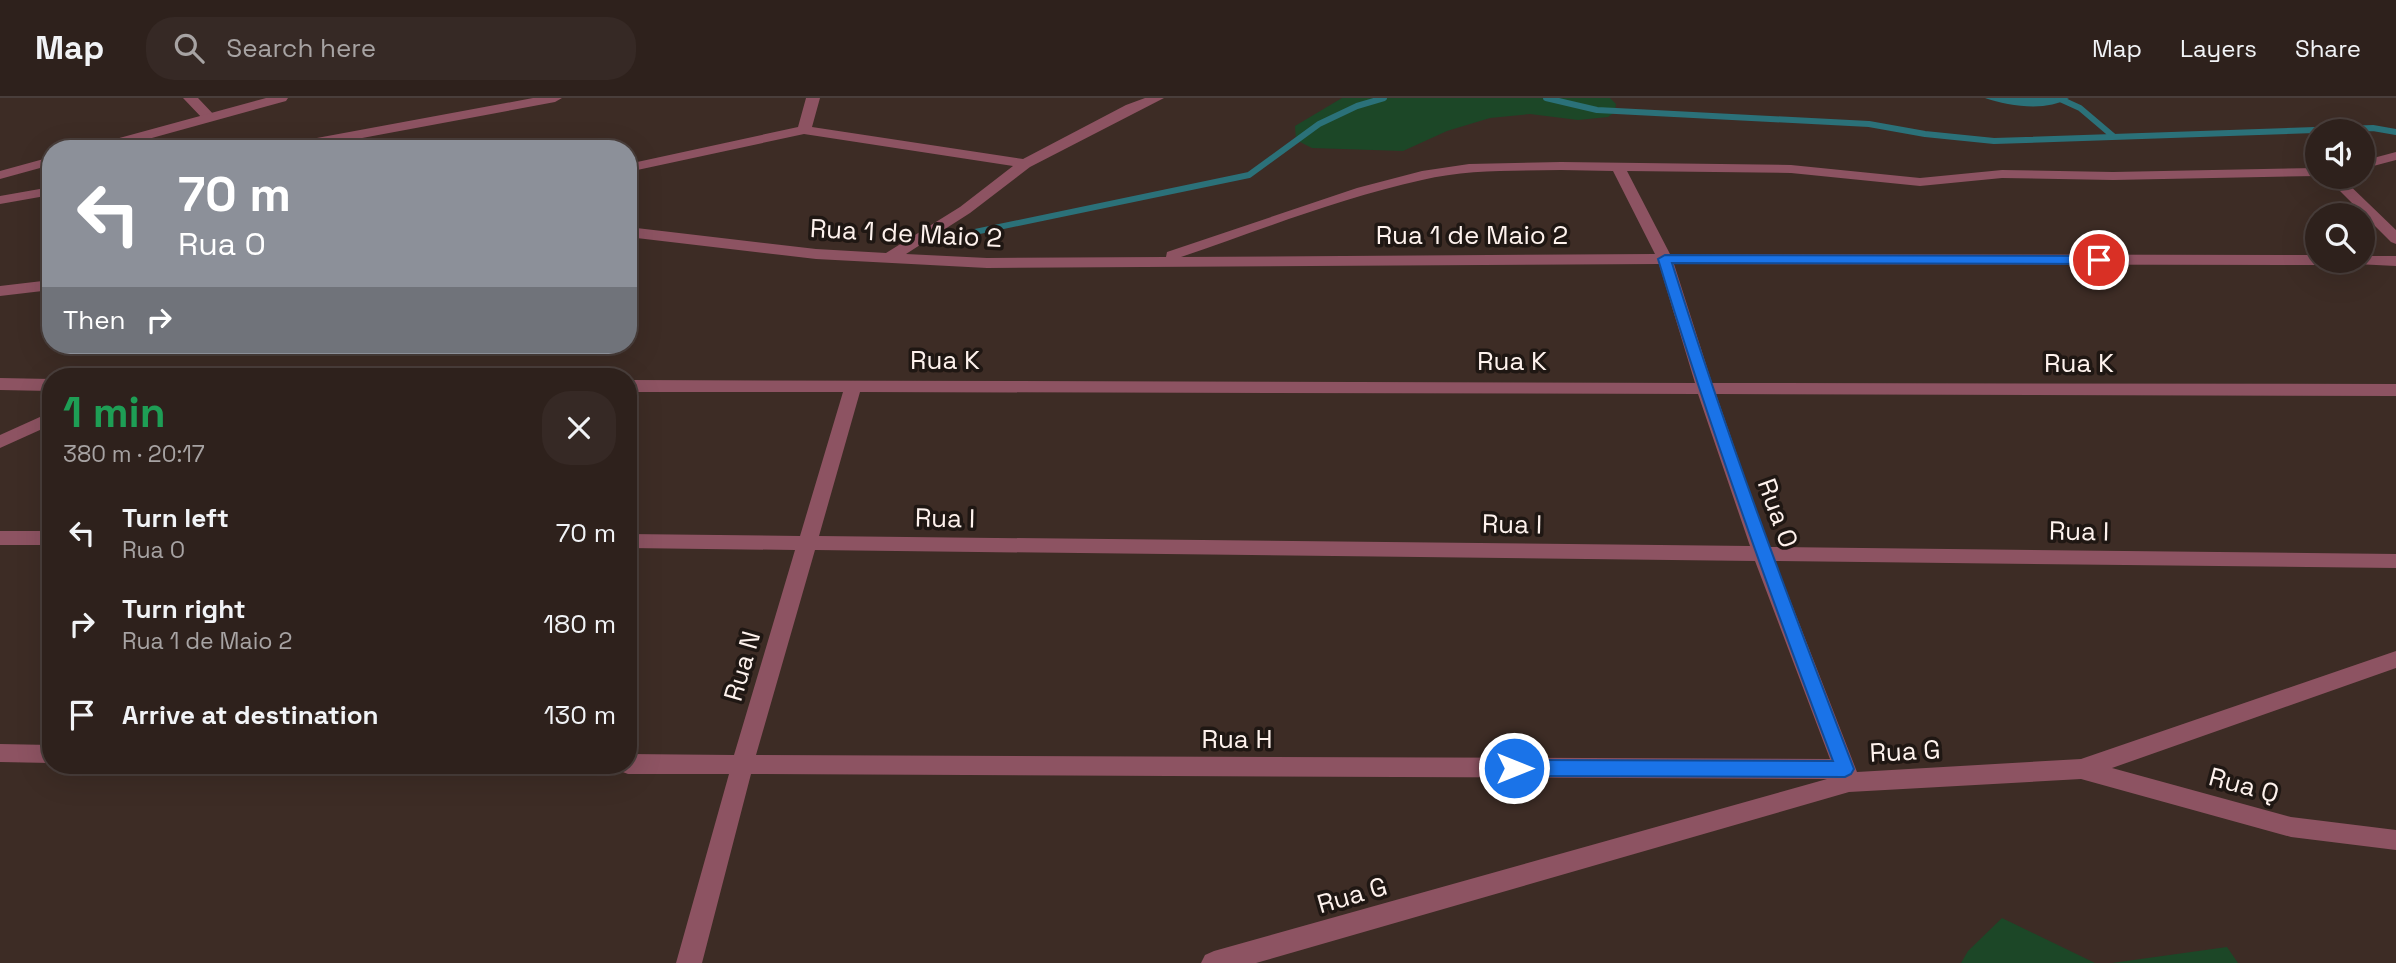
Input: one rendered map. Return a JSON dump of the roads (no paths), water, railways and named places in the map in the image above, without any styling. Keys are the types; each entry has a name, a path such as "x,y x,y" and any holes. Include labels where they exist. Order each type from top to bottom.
{"street":[{"path":"190,98 209,117"},
{"path":"127,140 281,98"},
{"path":"328,140 555,98"},
{"path":"804,130 813,98"},
{"path":"1117,98 1130,108"},
{"path":"887,259 965,210 1025,164 1130,108 1157,98"},
{"path":"637,166 804,130 1025,164"},
{"path":"2375,162 2396,156"},
{"path":"0,175 42,163"},
{"path":"1155,261 1362,191 1422,175 1517,166 1815,170 1920,182 2002,174 2113,176 2305,172"},
{"name":"Rua O","path":"1618,167 1665,259 1705,388 1762,554 1847,775"},
{"path":"2345,189 2396,239"},
{"path":"0,200 42,193"},
{"name":"Rua 1 de Maio 2","path":"637,233 816,254 987,262 1665,259 2305,261"},
{"path":"2375,261 2396,261"},
{"path":"0,291 42,286"},
{"path":"0,384 42,385"},
{"name":"Rua K","path":"637,386 2396,390"},
{"name":"Rua N","path":"689,963 742,766 853,386"},
{"path":"0,442 42,422"},
{"path":"0,538 42,538"},
{"name":"Rua I","path":"637,541 2396,561"},
{"name":"Rua G","path":"1214,963 1847,775 2081,769 2396,660"},
{"path":"0,753 42,754"},
{"name":"Rua H","path":"637,764 1847,775"},
{"name":"Rua Q","path":"2081,769 2291,827 2396,840"}],"water":[{"path":"1985,98 2069,98 2039,106 2016,105"}],"waterway":[{"path":"922,243 1249,175 1319,124 1357,106 1384,98"},
{"path":"1546,98 1597,110 1869,124 1925,134 1994,141 2373,128 2396,132"},
{"path":"2058,98 2080,108 2113,136"}]}
